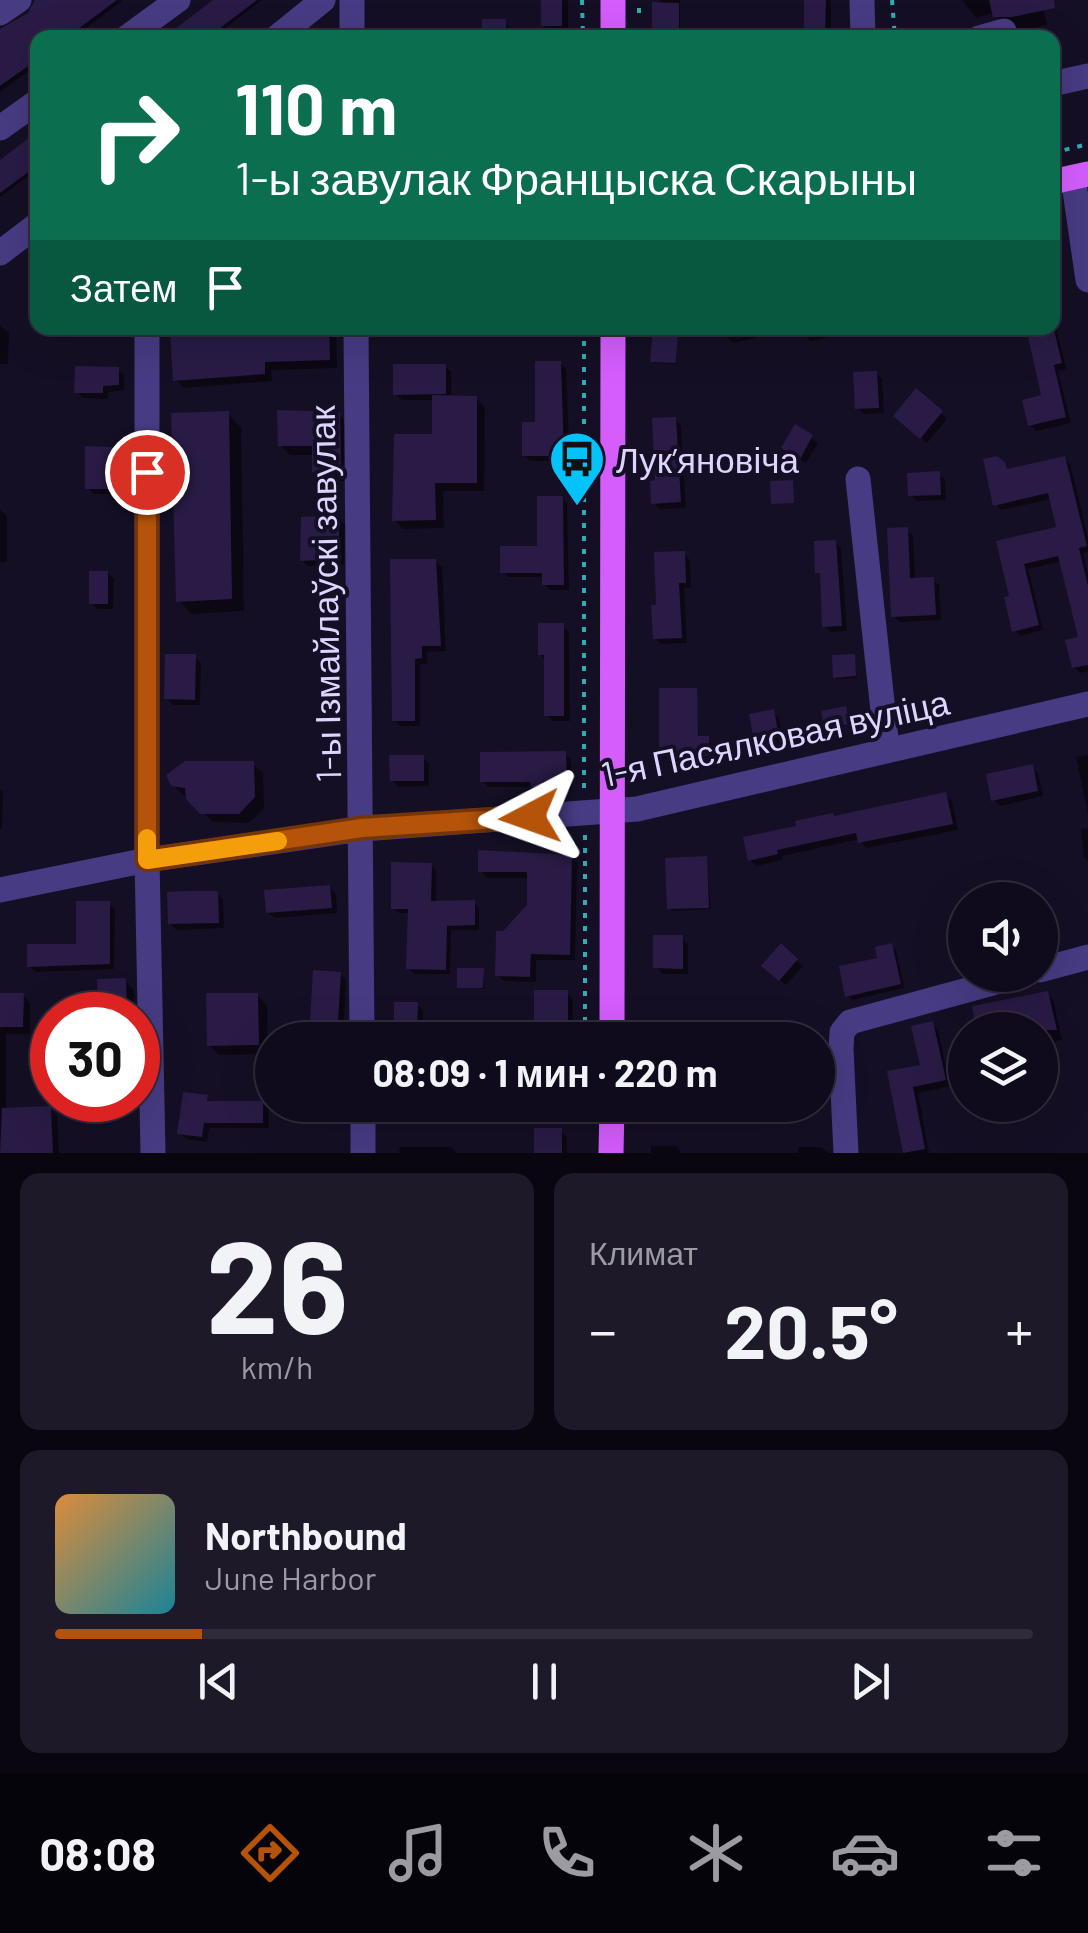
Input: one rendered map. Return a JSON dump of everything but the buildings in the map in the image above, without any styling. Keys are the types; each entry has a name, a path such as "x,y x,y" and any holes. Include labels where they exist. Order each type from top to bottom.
{"main road":[{"path":"613,0 613,30"},
{"path":"612,1022 613,335"},
{"path":"612,1122 612,1153"}],"street":[{"path":"0,13 19,0"},
{"path":"137,30 178,0"},
{"path":"286,30 323,0"},
{"path":"352,0 352,30"},
{"path":"862,0 862,30"},
{"path":"1060,82 1088,76"},
{"path":"0,128 30,107"},
{"path":"1071,178 1088,280"},
{"path":"0,253 30,230"},
{"path":"147,335 147,860 153,1153"},
{"name":"1-ы Ізмайлаўскі завулак","path":"356,335 362,1022"},
{"path":"858,478 887,748"},
{"name":"1-я Пасялковая вуліца","path":"0,890 147,860 362,828 637,809 1088,704"},
{"path":"1058,965 1088,957"},
{"path":"846,1153 842,1032 850,1022 960,992"},
{"path":"362,1122 363,1153"}],"path":[{"path":"582,0 582,30"},
{"path":"892,0 894,30"},
{"path":"1060,150 1088,144"},
{"path":"584,335 586,1022"}],"slow traffic":[{"path":"147,838 147,860 278,841"}],"place":[{"name":"Лукʼяновіча","path":"577,508"}],"route":[{"path":"147,472 147,860 362,828 530,817"}]}
